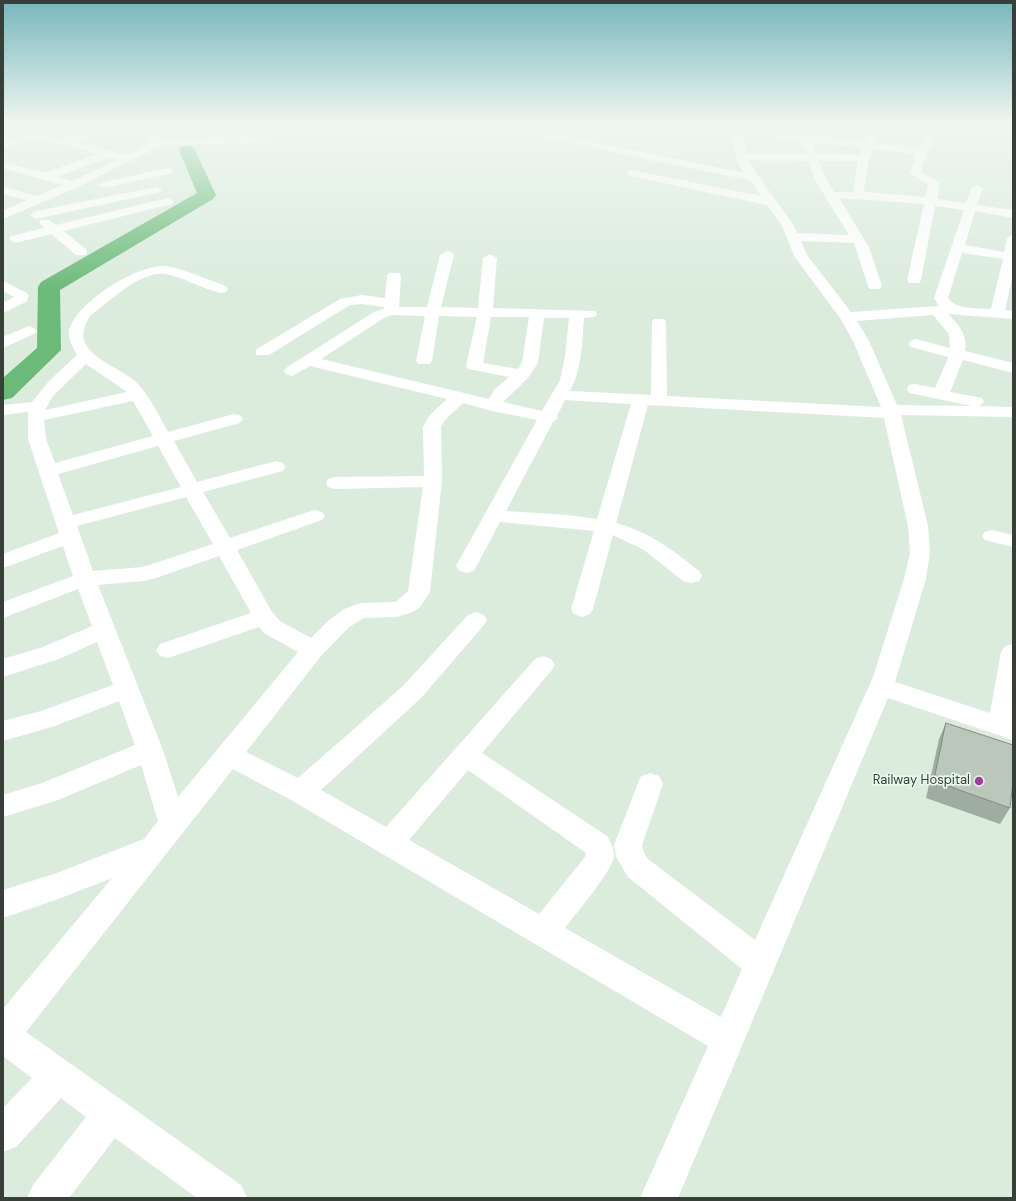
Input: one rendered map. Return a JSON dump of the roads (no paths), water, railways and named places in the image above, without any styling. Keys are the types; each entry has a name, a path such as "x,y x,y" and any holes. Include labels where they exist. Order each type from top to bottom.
{"street":[{"path":"53,179 74,185"},
{"path":"3,215 87,179"},
{"path":"97,179 120,197"},
{"path":"104,185 131,179"},
{"path":"660,179 771,202"},
{"path":"659,1198 881,687 916,579 920,553 918,526 891,412 861,341 847,317 801,256 788,226 755,179"},
{"path":"821,179 863,248 875,286"},
{"path":"843,216 853,214 854,212 853,194 858,179"},
{"path":"914,280 934,183 926,179"},
{"path":"36,215 169,187"},
{"path":"954,309 942,302 941,298 977,188"},
{"path":"3,190 39,200"},
{"path":"830,195 853,194 930,201 1013,214"},
{"path":"7,250 15,245 11,235 53,229 168,202"},
{"path":"24,206 81,252"},
{"path":"792,237 857,239"},
{"path":"997,314 1012,257 1013,238"},
{"path":"957,248 1012,257"},
{"path":"424,361 433,311 447,255"},
{"path":"490,258 485,312 474,366 522,375"},
{"path":"221,288 164,270 140,274 128,280 85,313 79,322 76,334 85,356 132,386 138,395 264,617 272,627 313,650"},
{"path":"391,307 394,276"},
{"path":"3,285 22,296 17,302 3,309"},
{"path":"264,352 345,302 353,300 391,307 433,311 583,314 572,370 561,395 493,516 467,566"},
{"path":"292,371 391,307"},
{"path":"847,317 954,309 1013,315"},
{"path":"937,310 958,337 957,354 949,370 941,394"},
{"path":"492,406 500,394 522,375 530,363 537,313"},
{"path":"582,609 604,527 650,400 659,322"},
{"path":"274,328 333,345"},
{"path":"3,343 29,331"},
{"path":"916,344 1013,368"},
{"path":"85,356 46,394 36,411 37,440 104,630 150,750 172,824"},
{"path":"308,361 458,398 549,418"},
{"path":"915,389 1013,411"},
{"path":"6,410 36,411 138,395"},
{"path":"561,395 891,412 1013,411"},
{"path":"228,1198 3,1035 313,650 341,622 353,613 372,610 403,609 416,598 419,592 432,481 432,427 436,419 458,398"},
{"path":"48,471 234,419"},
{"path":"3,560 68,530 192,489 276,467"},
{"path":"335,483 432,481"},
{"path":"3,610 86,579 142,574 225,548 315,516"},
{"path":"493,516 604,527 637,537 670,559 691,576"},
{"path":"992,536 1013,541"},
{"path":"168,650 264,617"},
{"path":"301,792 412,692 476,620"},
{"path":"3,668 50,653 104,630"},
{"path":"881,687 1006,728 1013,652"},
{"path":"389,843 543,665"},
{"path":"3,731 46,719 127,689"},
{"path":"3,806 48,792 150,750"},
{"path":"229,755 301,792 728,1039"},
{"path":"466,755 597,845 600,851 601,857 597,864 543,932"},
{"path":"650,784 628,845 630,857 638,868 761,964"},
{"path":"3,904 61,885 154,848"},
{"path":"3,1134 59,1075"},
{"path":"46,1198 112,1113"}],"waterway":[{"path":"3,392 49,350 49,287 207,195 200,179"}],"place":[{"name":"Railway Hospital","path":"979,781"}]}
